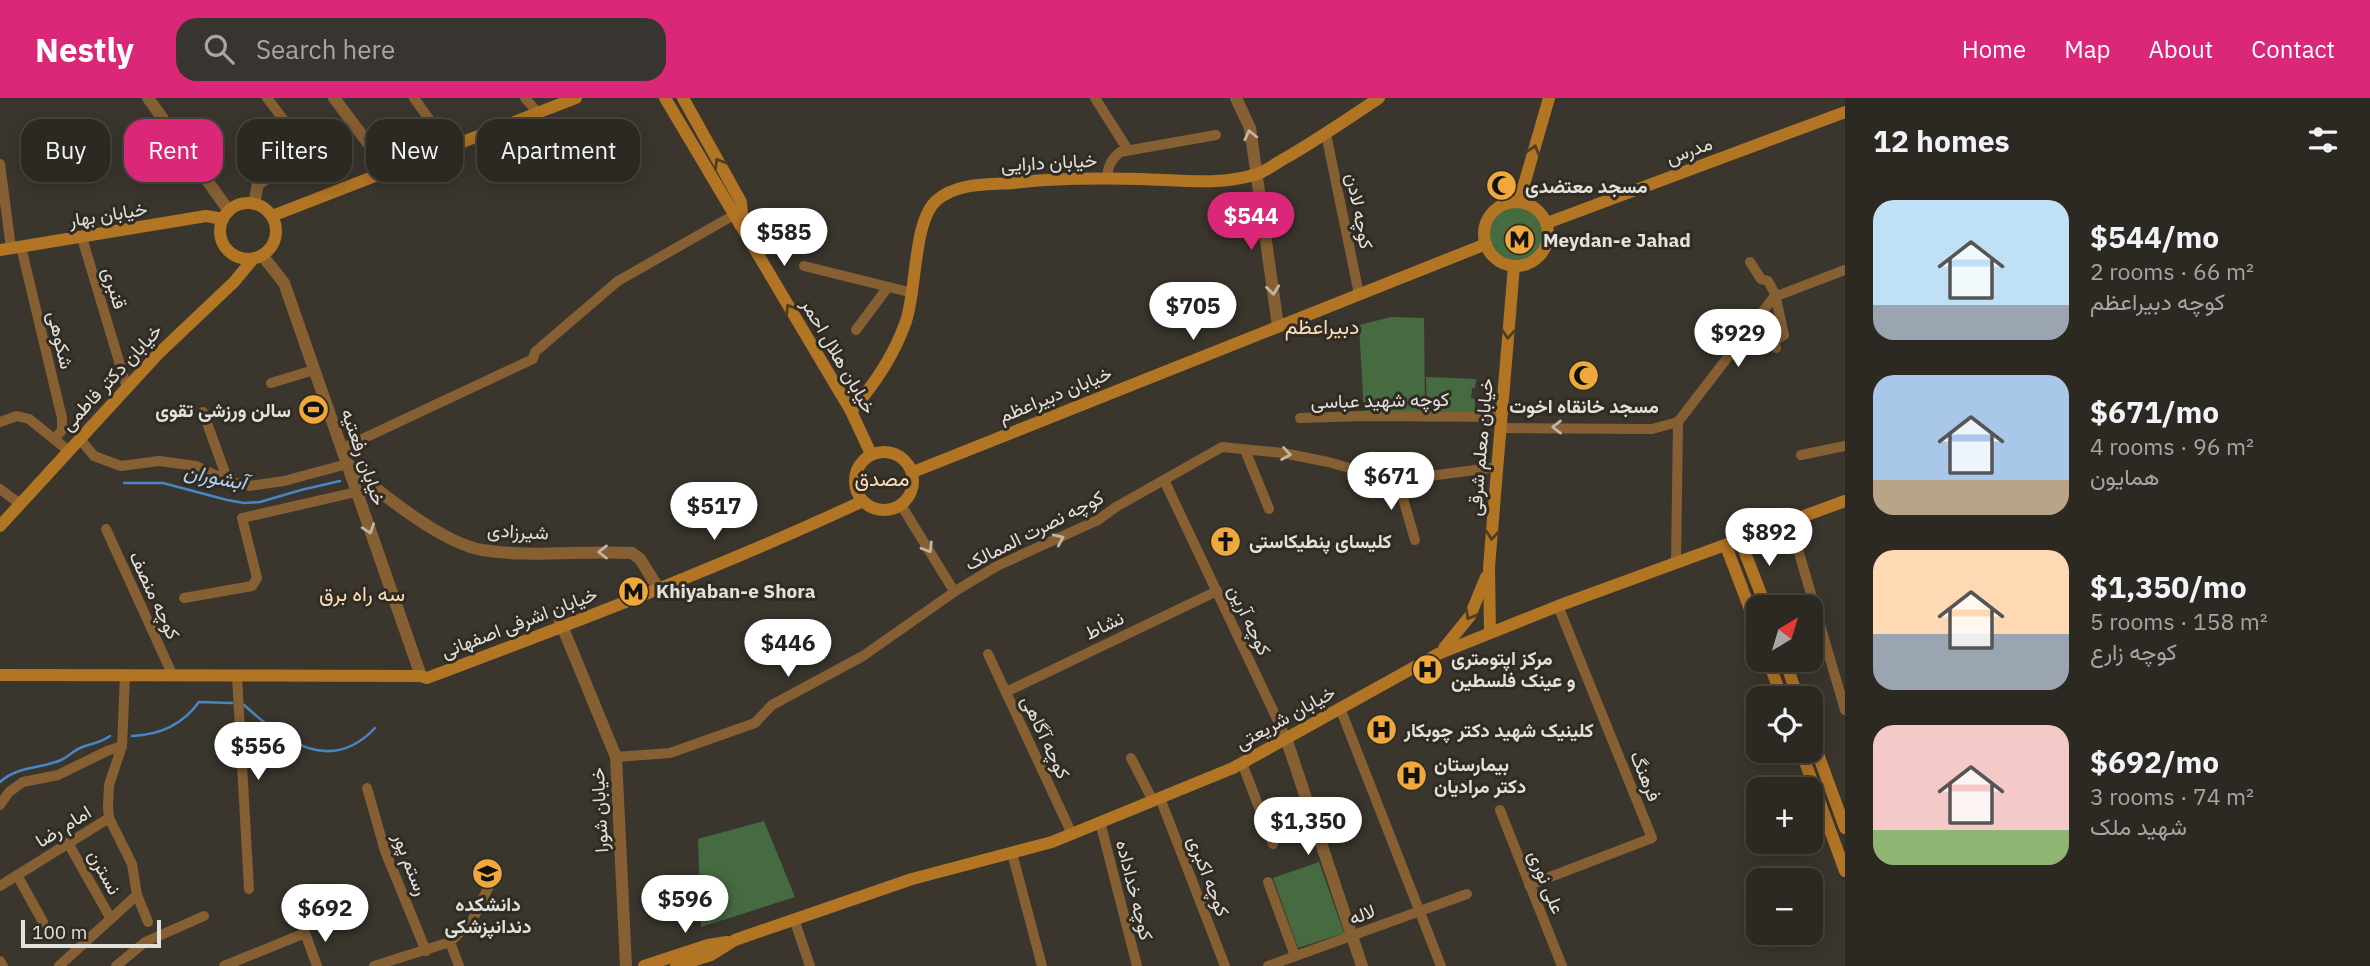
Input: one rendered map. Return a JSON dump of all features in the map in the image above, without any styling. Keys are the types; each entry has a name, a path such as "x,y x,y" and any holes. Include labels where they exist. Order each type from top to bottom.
{"main road":[{"path":"463,142 576,98"},
{"name":"خیابان هلال احمر","path":"665,98 851,411 872,454"},
{"path":"683,98 741,202 742,213 737,220"},
{"name":"خیابان دارایی","path":"851,411 883,372 906,320 913,293 920,235 927,211 947,192 977,185 1085,177 1211,181 1258,174 1326,134 1379,98"},
{"path":"1519,202 1549,98"},
{"name":"مدرس","path":"1547,223 1845,112"},
{"path":"272,216 366,180"},
{"path":"1510,202 1536,208 1547,223 1549,234 1542,254 1524,265 1514,266 1497,259 1486,244 1485,227 1493,211 1510,202"},
{"path":"243,203 254,204 261,206 272,216 276,238 273,245 258,257 243,259 227,249 221,236 226,215 243,203"},
{"name":"خیابان بهار","path":"10,248 226,215"},
{"name":"خیابان دبیراعظم","path":"913,472 1486,244"},
{"name":"خیابان دکتر فاطمی","path":"0,526 181,330 258,257"},
{"name":"خیابان معلم شرقی","path":"1490,632 1489,567 1514,266"},
{"path":"880,451 896,453 913,472 912,491 901,505 893,509 877,509 861,498 855,486 855,476 864,459 880,451"},
{"name":"خیابان اشرفی اصفهانی","path":"561,624 861,498"},
{"name":"خیابان اشرفی اصفهانی","path":"0,675 421,676 788,536 861,498"},
{"name":"خیابان شریعتی","path":"644,966 708,945 734,940 912,880 1052,842 1242,763 1438,654 1558,606 1845,501"},
{"path":"1741,540 1761,593"},
{"path":"1726,546 1746,597"},
{"path":"1438,654 1453,640 1470,616 1489,567"},
{"path":"1748,595 1756,590 1761,593"},
{"path":"1823,761 1839,794 1845,828"},
{"path":"1805,763 1845,871"},
{"name":"خیابان شریعتی","path":"676,966 711,954 734,940"}],"street":[{"path":"148,98 226,215"},
{"path":"267,98 283,119"},
{"path":"334,98 366,140"},
{"path":"414,98 429,119"},
{"path":"525,98 538,113"},
{"path":"1096,98 1128,150"},
{"path":"1236,98 1250,128 1278,326"},
{"name":"کوچه لادن","path":"1326,134 1359,294"},
{"path":"1107,178 1112,159 1120,152 1216,135"},
{"name":"شکوهی","path":"0,164 10,248 62,418 62,430 55,439"},
{"path":"254,204 258,184 261,182"},
{"path":"341,449 533,359 535,352 618,281 737,220"},
{"name":"قنبری","path":"82,237 127,388"},
{"name":"خیابان رفعتیه","path":"258,257 284,283 421,676"},
{"path":"1750,262 1761,279 1768,281 1774,293 1784,335 1774,341 1776,348"},
{"path":"804,265 913,293"},
{"path":"1676,563 1678,422 1774,297 1845,270"},
{"path":"856,330 888,287"},
{"path":"271,383 314,370"},
{"path":"204,412 228,481"},
{"path":"0,422 17,416 29,419 69,450"},
{"name":"کوچه شهید عباسی","path":"1300,418 1363,416 1652,429 1678,422"},
{"path":"80,439 94,456 121,466 159,461 196,466 228,481 249,486 284,481 347,464"},
{"path":"1801,454 1845,446"},
{"name":"کوچه نصرت الممالک","path":"616,757 670,753 755,723 772,705 863,656 954,592 997,566 1098,520 1223,447 1283,453 1364,472 1414,478 1498,467"},
{"path":"1245,450 1269,509"},
{"name":"شیرزادی","path":"347,464 370,485 412,515 471,547 531,553 632,552 640,559 655,583"},
{"path":"1401,477 1404,502 1415,540"},
{"name":"کوچه آرین","path":"1164,480 1286,738"},
{"path":"0,489 20,504"},
{"path":"184,598 252,586 257,578 242,518 356,492"},
{"path":"901,505 954,592"},
{"path":"1790,522 1845,710"},
{"name":"کوچه منصف","path":"106,529 173,676"},
{"name":"نشاط","path":"1006,692 1217,591"},
{"name":"فرهنگ","path":"1529,885 1652,838 1558,606"},
{"name":"خیابان شورا","path":"561,624 616,757 626,966"},
{"name":"کوچه آگاهی","path":"988,654 1072,834"},
{"path":"125,676 121,746 109,785 109,818 132,864 137,895 148,922"},
{"path":"237,676 249,889"},
{"path":"1340,708 1441,966"},
{"path":"1286,738 1362,966"},
{"path":"0,805 9,792 23,782 58,775 121,746"},
{"name":"کوچه اکبری","path":"1131,758 1156,799 1225,966"},
{"path":"1242,763 1273,844"},
{"name":"رستم پور","path":"367,788 385,851 426,951"},
{"name":"علی نوری","path":"1500,810 1562,966"},
{"name":"امام رضا","path":"0,886 109,818"},
{"name":"کوچه خداداده","path":"1100,822 1137,966"},
{"name":"نسترن","path":"68,843 111,919"},
{"path":"1012,853 1042,966"},
{"path":"17,875 43,922"},
{"path":"1268,882 1295,956"},
{"path":"374,966 450,942 472,921 489,886"},
{"name":"لاله","path":"1268,966 1467,894"},
{"path":"59,966 137,895"},
{"path":"116,966 145,942 204,916"},
{"path":"794,919 810,966"},
{"path":"224,966 304,933 317,966"},
{"path":"450,942 459,966"},
{"path":"0,961 4,966"}],"green space":[{"path":"1511,206 1523,206 1533,210 1541,218 1545,234 1541,250 1533,258 1523,262 1511,262 1501,258 1493,250 1489,240 1489,228 1493,218 1501,210"},
{"path":"1391,317 1424,318 1425,413 1364,412 1359,325"},
{"path":"1426,377 1476,379 1471,398 1475,399 1475,414 1427,413"},
{"path":"764,821 795,897 701,927 698,839"},
{"path":"1319,862 1344,933 1298,948 1273,878"}],"waterway":[{"name":"آبشوران","path":"124,483 163,483 244,503 260,502 340,481"},
{"name":"آبشوران","path":"132,736 170,727 193,710 199,702 232,703"},
{"name":"آبشوران","path":"244,705 291,740 307,748 324,751 341,750 358,742 375,728"},
{"name":"آبشوران","path":"0,782 21,770 61,760 80,748 110,736"}],"place":[{"name":"مسجد معتضدی","path":"1502,186"},
{"name":"Meydan-e Jahad","path":"1520,240"},
{"name":"مسجد خانقاه اخوت","path":"1584,375"},
{"name":"سالن ورزشی تقوی","path":"314,410"},
{"name":"کلیسای پنطیکاستی","path":"1226,541"},
{"name":"Khiyaban-e Shora","path":"633,591"},
{"name":"مرکز اپتومتری و عینک فلسطین","path":"1428,669"},
{"name":"کلینیک شهید دکتر چوبکار","path":"1381,730"},
{"name":"بیمارستان دکتر مرادیان","path":"1411,775"},
{"name":"دانشکده دندانپزشکی","path":"488,873"}],"district":[{"name":"دبیراعظم","path":"1322,327"},
{"name":"مصدق","path":"882,479"},
{"name":"سه راه برق","path":"362,594"}]}
